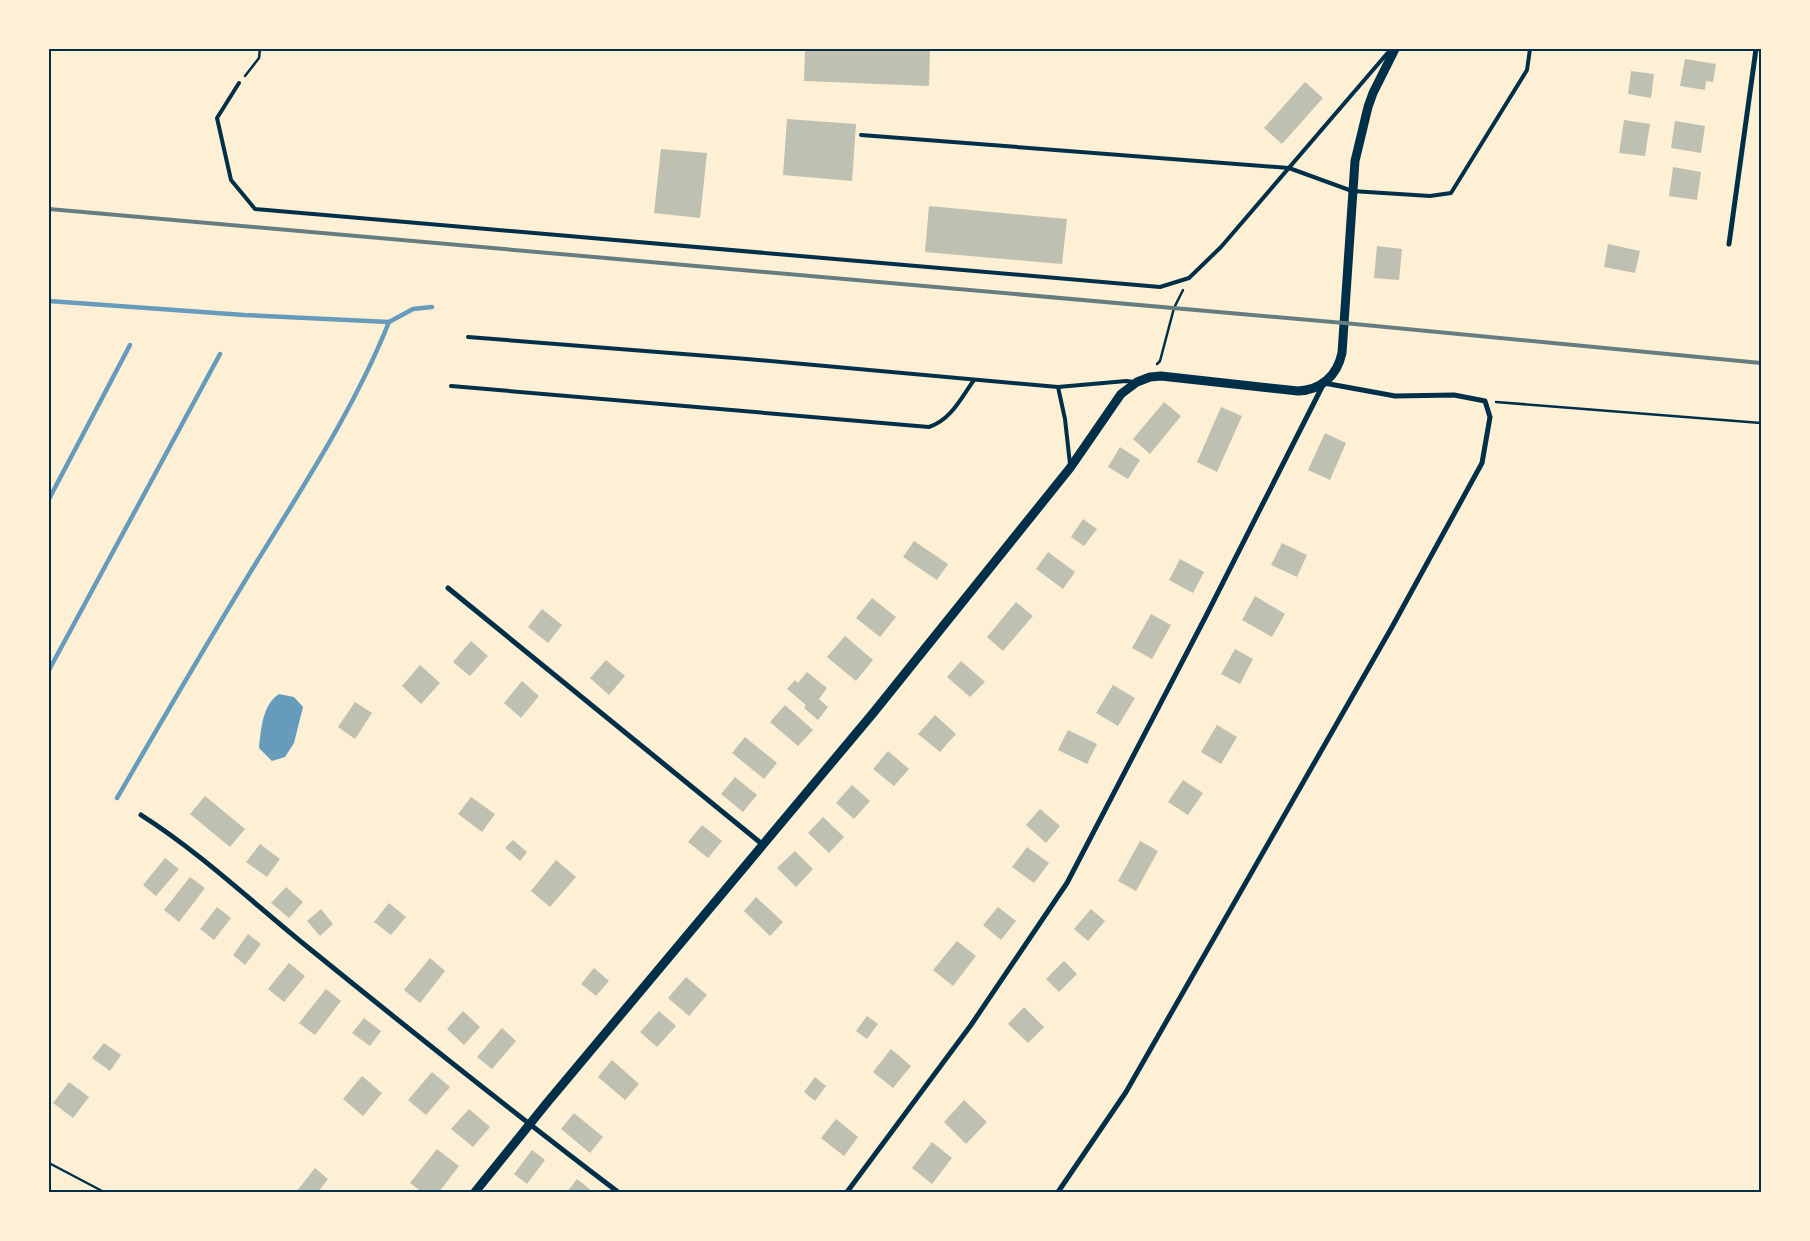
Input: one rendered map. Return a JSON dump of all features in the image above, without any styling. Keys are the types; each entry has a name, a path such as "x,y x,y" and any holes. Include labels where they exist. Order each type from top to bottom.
{"street":[{"path":"847,1192 971,1025 1067,883 1206,616 1324,383 1338,366 1342,353 1355,161 1362,125 1373,93 1393,49"},
{"path":"1729,244 1756,49"},
{"path":"475,1192 762,844 874,712 1070,468 1119,397 1140,381 1168,376 1298,391 1310,390 1324,383 1395,396 1454,394 1485,401 1490,417 1482,463 1382,644 1126,1092 1058,1192"},
{"path":"448,588 762,844"},
{"path":"140,816 157,826 222,876 529,1125 618,1192"}],"lane":[{"path":"239,83 217,118 231,180 255,209 1160,286 1189,278 1221,248 1393,49"},
{"path":"862,135 1289,168 1352,191 1430,196 1451,193 1527,70 1530,49"},
{"path":"468,337 747,359 1058,387 1140,381"},
{"path":"450,386 929,427 940,423 951,413 974,380"},
{"path":"1058,387 1065,418 1070,468"}],"path":[{"path":"239,83 259,58 260,49"},
{"path":"1140,381 1160,361 1174,308 1189,278"},
{"path":"1485,401 1761,423"},
{"path":"49,1163 104,1192"}],"water":[{"path":"279,694 294,697 303,707 294,743 285,757 272,761 259,748 263,718 273,699"}],"building":[{"path":"805,49 930,49 929,86 804,81"},
{"path":"1685,59 1716,64 1713,82 1706,81 1705,90 1680,86"},
{"path":"1631,71 1654,74 1651,98 1628,94"},
{"path":"1305,82 1323,98 1282,144 1264,128"},
{"path":"787,119 856,124 852,181 783,175"},
{"path":"1624,120 1650,124 1645,156 1619,153"},
{"path":"1675,121 1705,126 1701,153 1671,148"},
{"path":"661,149 707,153 700,218 654,213"},
{"path":"1673,167 1701,172 1697,200 1669,196"},
{"path":"929,206 1067,219 1062,264 925,252"},
{"path":"1608,244 1640,251 1635,273 1604,267"},
{"path":"1377,246 1402,249 1399,280 1374,278"},
{"path":"1164,402 1181,416 1150,454 1133,439"},
{"path":"1221,407 1242,416 1217,472 1197,462"},
{"path":"1325,433 1346,443 1330,480 1308,470"},
{"path":"1120,447 1140,460 1128,479 1108,467"},
{"path":"1083,519 1097,529 1084,546 1071,537"},
{"path":"914,541 948,564 937,580 903,557"},
{"path":"1282,543 1307,555 1297,577 1271,565"},
{"path":"1048,552 1075,572 1063,589 1036,569"},
{"path":"1180,559 1204,572 1193,593 1169,580"},
{"path":"1255,596 1285,614 1272,637 1242,620"},
{"path":"872,598 896,617 880,637 856,618"},
{"path":"1016,602 1033,616 1003,651 987,637"},
{"path":"542,609 562,625 548,643 528,627"},
{"path":"1151,614 1171,625 1152,659 1132,648"},
{"path":"845,636 873,660 856,681 827,657"},
{"path":"471,641 488,656 470,676 453,662"},
{"path":"1235,649 1253,659 1240,684 1221,674"},
{"path":"606,660 625,676 609,695 590,678"},
{"path":"961,661 985,682 970,697 947,677"},
{"path":"420,665 440,683 421,704 402,686"},
{"path":"807,672 827,688 819,699 828,707 818,720 804,708 806,705 787,689 795,680 798,683"},
{"path":"522,681 539,696 521,718 504,703"},
{"path":"1113,685 1135,698 1118,726 1096,713"},
{"path":"355,702 372,713 355,739 338,727"},
{"path":"785,705 813,730 798,746 770,722"},
{"path":"935,715 956,734 940,752 918,734"},
{"path":"1217,725 1237,737 1221,764 1201,752"},
{"path":"1068,730 1097,744 1087,764 1058,750"},
{"path":"745,737 777,763 764,779 732,753"},
{"path":"888,751 909,769 894,786 873,769"},
{"path":"735,777 757,795 743,812 721,794"},
{"path":"1183,780 1203,793 1188,815 1168,802"},
{"path":"852,785 870,801 854,819 836,803"},
{"path":"205,796 245,829 230,847 190,814"},
{"path":"471,797 495,814 482,832 458,814"},
{"path":"1040,809 1060,826 1046,843 1026,825"},
{"path":"823,817 844,837 829,853 808,833"},
{"path":"702,825 722,841 708,858 688,842"},
{"path":"513,840 527,852 520,861 505,848"},
{"path":"1140,841 1158,851 1136,891 1118,881"},
{"path":"260,844 280,859 267,877 246,862"},
{"path":"1027,847 1049,863 1034,883 1012,867"},
{"path":"795,851 813,869 796,887 777,868"},
{"path":"165,858 179,869 156,896 143,885"},
{"path":"556,860 576,877 550,907 531,891"},
{"path":"190,877 205,888 179,922 164,910"},
{"path":"286,887 303,902 289,918 271,903"},
{"path":"756,897 783,922 770,936 744,911"},
{"path":"389,903 406,917 391,935 374,922"},
{"path":"217,907 231,918 214,940 200,929"},
{"path":"998,907 1016,921 1001,940 983,925"},
{"path":"321,909 333,924 320,936 307,921"},
{"path":"1091,909 1105,921 1088,941 1074,929"},
{"path":"248,934 261,944 245,965 233,955"},
{"path":"957,941 976,956 953,986 933,970"},
{"path":"430,958 445,971 420,1003 404,990"},
{"path":"1064,961 1077,974 1059,992 1046,979"},
{"path":"289,963 305,976 284,1002 268,989"},
{"path":"594,968 609,981 596,996 581,984"},
{"path":"686,977 707,995 689,1016 668,998"},
{"path":"326,989 341,1001 315,1035 299,1023"},
{"path":"1024,1007 1044,1027 1028,1043 1008,1024"},
{"path":"463,1011 480,1027 464,1045 447,1029"},
{"path":"659,1011 676,1026 657,1047 640,1032"},
{"path":"867,1016 878,1024 867,1039 856,1031"},
{"path":"364,1018 381,1031 370,1046 352,1033"},
{"path":"502,1028 516,1041 492,1069 477,1057"},
{"path":"104,1043 121,1055 110,1071 92,1058"},
{"path":"891,1049 911,1066 893,1088 873,1072"},
{"path":"612,1060 639,1084 625,1100 598,1077"},
{"path":"432,1072 450,1087 426,1115 408,1100"},
{"path":"362,1076 382,1093 363,1116 343,1099"},
{"path":"815,1077 826,1086 815,1101 804,1092"},
{"path":"69,1082 89,1097 73,1118 53,1103"},
{"path":"964,1100 987,1122 966,1144 944,1122"},
{"path":"469,1109 490,1127 473,1147 451,1129"},
{"path":"574,1113 603,1137 590,1153 561,1129"},
{"path":"836,1119 858,1137 844,1156 821,1138"},
{"path":"932,1142 952,1158 932,1184 912,1168"},
{"path":"437,1149 459,1166 439,1192 422,1192 410,1183"},
{"path":"532,1150 545,1160 527,1184 514,1174"},
{"path":"315,1168 328,1179 318,1192 296,1192"},
{"path":"577,1179 592,1191 567,1192"}],"waterway":[{"path":"49,301 244,315 389,322 413,309 432,307"},
{"path":"117,798 220,622 328,445 361,385 389,322"},
{"path":"49,499 130,345"},
{"path":"49,670 220,354"}],"railway":[{"path":"49,209 1344,323 1761,363"}]}
